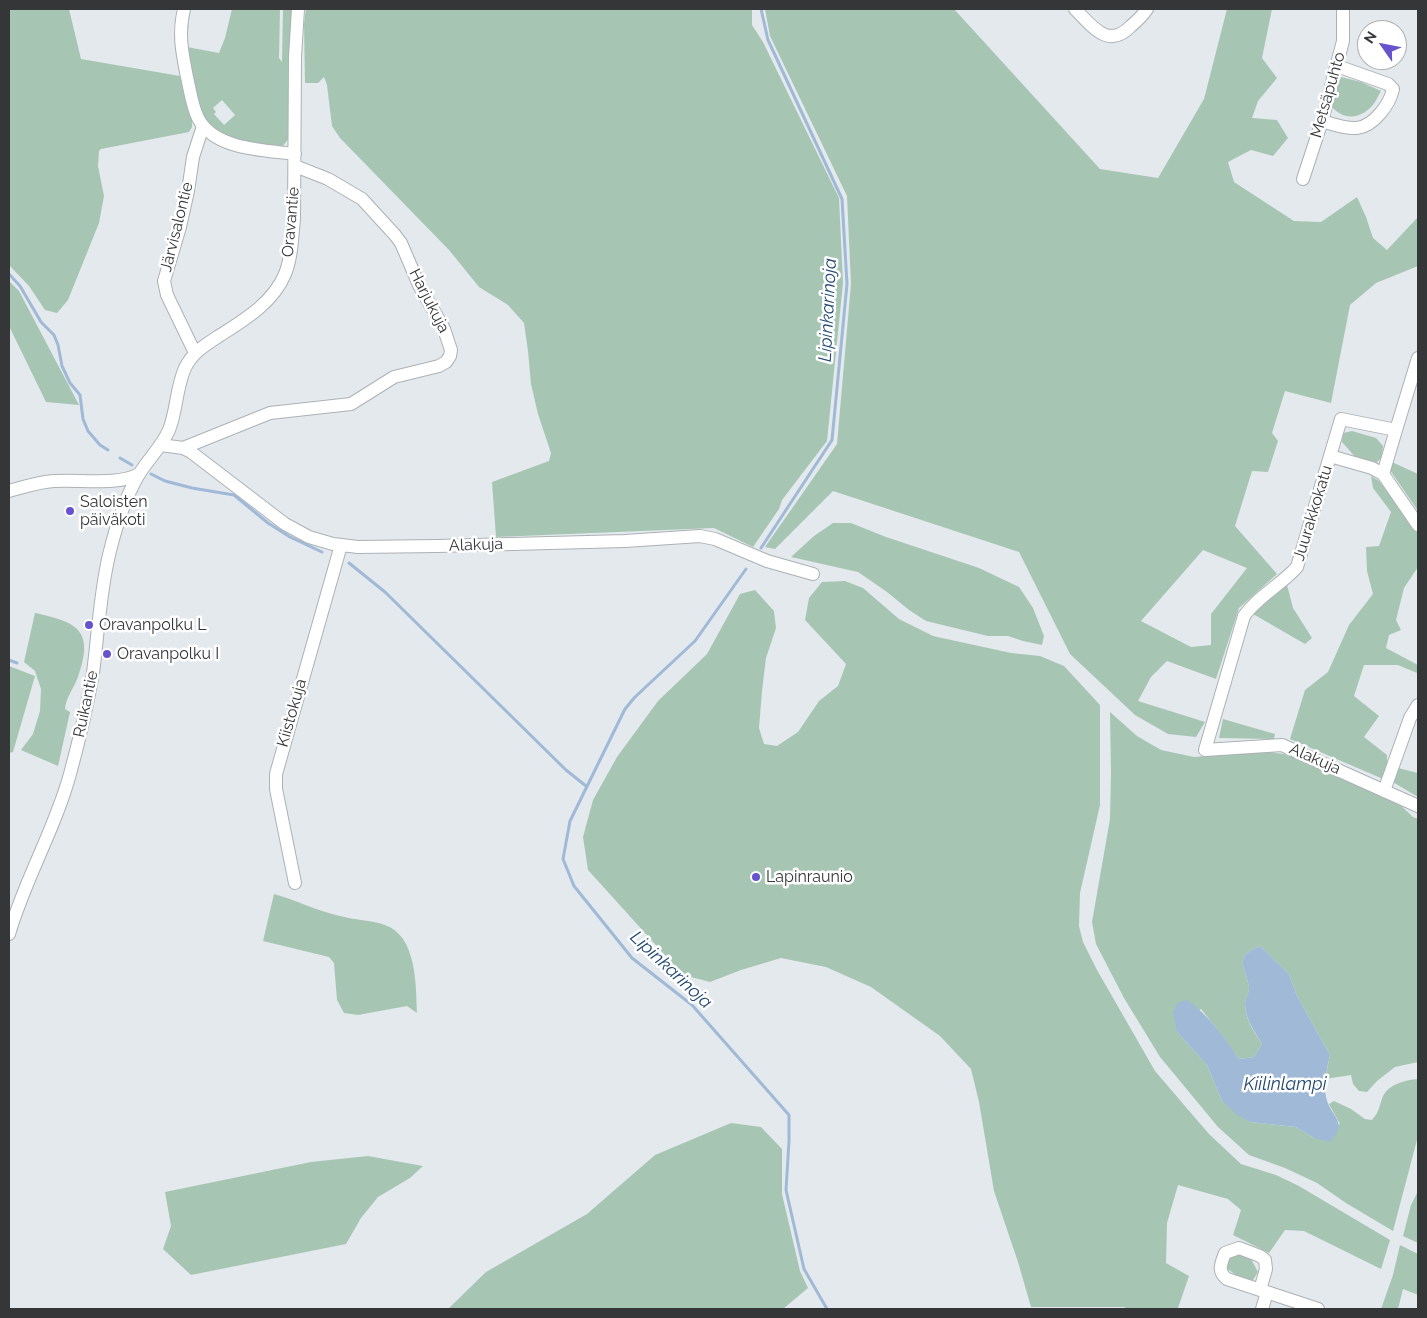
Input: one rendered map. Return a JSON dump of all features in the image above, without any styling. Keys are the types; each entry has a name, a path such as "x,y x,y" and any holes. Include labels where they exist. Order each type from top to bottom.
{"street":[{"path":"184,9 180,32 181,45 194,108 203,126 218,138 235,146 295,160"},
{"name":"Oravantie","path":"161,445 172,420 184,370 195,353 255,311 268,299 281,282 285,273 292,244 294,219 295,57 298,9"},
{"path":"1075,9 1095,29 1106,36 1125,33 1147,9"},
{"name":"Metsäpuhto","path":"1303,179 1322,121 1343,41 1343,9"},
{"path":"1322,121 1358,128 1370,122 1382,112 1391,99 1392,89 1388,84 1337,66"},
{"name":"Järvisalontie","path":"195,353 167,295 164,281 180,226 193,157 203,126"},
{"name":"Harjukuja","path":"183,448 270,413 351,404 394,377 440,366 450,356 451,350 444,329 419,285 401,242 362,199 295,160"},
{"path":"1418,358 1383,474 1418,525"},
{"path":"1330,456 1341,419 1396,430"},
{"name":"Alakuja","path":"161,445 183,448 286,524 309,536 341,545 437,546 626,541 700,536 716,539 767,561 813,574"},
{"name":"Ruikantie","path":"9,934 20,898 46,838 69,776 92,675 109,555 130,490 139,474 161,445"},
{"name":"Juurakkokatu","path":"1205,750 1244,616 1251,606 1288,577 1296,567 1330,456 1372,468 1383,474"},
{"path":"9,491 38,482 70,480 121,481 139,474"},
{"name":"Kiistokuja","path":"295,883 276,789 276,774 341,545"},
{"path":"1384,791 1410,718 1418,705"},
{"name":"Alakuja","path":"1205,750 1282,745 1418,806"},
{"path":"1262,1309 1263,1291 1318,1309"}],"green space":[{"path":"9,9 69,9 81,59 180,76 192,120 192,127 189,132 101,149 99,151 98,166 104,196 99,223 68,300 57,313 45,310 29,286 9,265"},
{"path":"232,9 280,9 279,58 282,62 283,9 293,9 289,138 283,146 264,147 236,139 217,131 205,119 194,88 187,47 219,53 225,38","holes":["222,100 235,115 224,125 214,114 216,112 213,108"]},
{"path":"306,9 752,9 752,25 763,42 839,198 843,283 827,441 782,500 779,509 753,547 714,528 496,537 492,482 549,461 551,453 538,414 531,384 524,323 508,305 479,287 449,250 340,138 332,126 327,85 324,77 318,83 305,83 304,24"},
{"path":"765,9 954,9 1100,169 1158,178 1204,99 1227,9 1272,9 1262,58 1277,78 1258,101 1252,118 1277,120 1288,138 1273,156 1251,150 1228,162 1234,182 1294,221 1321,222 1357,197 1373,238 1387,250 1418,217 1418,266 1376,283 1350,305 1331,403 1285,391 1272,433 1278,441 1268,472 1252,471 1235,526 1277,574 1239,608 1216,679 1167,661 1151,677 1138,701 1205,722 1196,737 1168,734 1135,715 1070,654 1019,552 833,491 775,549 765,547 837,444 851,284 847,196 770,36","holes":["1203,550 1247,568 1211,614 1211,645 1191,647 1141,621"]},
{"path":"1341,77 1361,82 1381,91 1372,106 1360,115 1345,116 1331,106"},
{"path":"9,281 19,291 79,405 46,402 9,326"},
{"path":"1352,431 1376,438 1383,446 1382,457 1376,463 1357,459 1342,442 1343,433"},
{"path":"1392,462 1418,474 1418,511 1390,470"},
{"path":"1371,476 1379,481 1418,533 1418,567 1404,588 1396,620 1401,630 1389,635 1386,648 1418,665 1417,673 1398,665 1364,665 1354,696 1379,716 1364,737 1387,755 1383,779 1290,739 1305,690 1328,672 1349,625 1373,594 1367,571 1366,547 1379,546 1391,512 1373,488"},
{"path":"833,523 851,523 886,537 979,568 1019,587 1033,608 1044,636 1042,645 1008,636 988,636 926,621 858,572 791,557 814,536"},
{"path":"845,581 863,588 899,619 933,636 1011,653 1040,656 1064,666 1100,705 1100,805 1080,893 1079,926 1083,942 1155,1071 1209,1134 1241,1164 1276,1175 1299,1186 1390,1240 1381,1269 1304,1231 1285,1230 1269,1253 1233,1235 1241,1210 1228,1199 1178,1185 1167,1223 1166,1263 1189,1276 1178,1308 1180,1309 1031,1307 994,1191 979,1102 971,1069 940,1036 871,987 826,967 781,958 710,982 683,975 588,870 583,837 593,800 617,757 658,701 707,654 740,594 755,590 774,611 776,628 766,658 759,728 764,744 777,746 798,732 819,701 838,686 846,664 805,620 809,598 822,582"},
{"path":"1287,585 1293,608 1312,638 1305,644 1253,614"},
{"path":"35,613 50,616 72,625 83,638 83,661 65,709 70,712 58,766 21,750 33,734 40,711 41,689 35,671 24,662"},
{"path":"9,666 35,676 13,752 9,753"},
{"path":"1110,712 1137,736 1161,750 1194,757 1263,751 1303,757 1395,800 1413,817 1418,819 1418,1062 1395,1067 1377,1081 1367,1092 1359,1091 1353,1084 1351,1075 1325,1079 1330,1055 1297,996 1289,974 1260,946 1245,955 1243,960 1249,988 1245,1010 1250,1025 1262,1044 1254,1057 1239,1059 1201,1009 1177,1032 1207,1065 1222,1101 1250,1122 1296,1127 1314,1138 1340,1124 1329,1104 1334,1101 1351,1109 1365,1119 1372,1120 1378,1112 1387,1090 1402,1082 1418,1079 1418,1136 1393,1231 1317,1183 1285,1168 1249,1155 1218,1127 1160,1057 1124,998 1096,944 1092,922 1110,819"},
{"path":"1223,719 1275,734 1274,739 1219,738"},
{"path":"1398,768 1418,773 1418,797 1391,781"},
{"path":"274,894 331,914 380,923 396,931 409,951 413,963 417,1013 407,1006 358,1015 344,1013 337,1000 334,963 329,957 263,941"},
{"path":"731,1123 761,1127 782,1149 782,1194 800,1271 808,1288 783,1309 448,1309 486,1272 587,1214 655,1155"},
{"path":"368,1156 423,1166 410,1178 378,1197 361,1218 346,1244 191,1275 163,1249 171,1226 165,1192 311,1162"},
{"path":"1418,1191 1418,1243 1403,1236 1411,1205"},
{"path":"1400,1245 1418,1254 1418,1295 1403,1289 1398,1309 1381,1309 1393,1275"},
{"path":"1237,1251 1251,1259 1258,1272 1253,1280 1244,1281 1225,1267 1229,1256"}],"water":[{"name":"Kiilinlampi","path":"1260,946 1289,974 1297,996 1330,1055 1325,1092 1328,1104 1339,1124 1336,1135 1330,1142 1314,1138 1296,1127 1250,1122 1236,1114 1222,1101 1207,1065 1177,1032 1173,1013 1177,1003 1187,1000 1209,1019 1239,1059 1254,1057 1262,1044 1245,1010 1249,988 1243,960 1245,955"}],"waterway":[{"name":"Lipinkarinoja","path":"761,9 768,40 842,199 847,284 832,440 761,548"},
{"path":"9,274 20,286 41,322 54,335 62,366 70,383 80,395 83,419 88,431 100,445 108,450"},
{"path":"120,458 132,465"},
{"path":"151,474 165,481 192,488 234,495 268,523 290,537 322,552"},
{"path":"349,563 385,592 566,770 586,786"},
{"name":"Lipinkarinoja","path":"746,569 695,641 635,697 625,709 570,821 563,859 574,886 632,958 692,1005 789,1115 786,1190 804,1269 827,1309"},
{"path":"9,660 17,663"}],"place":[{"name":"Saloisten päiväkoti","path":"70,511"},
{"name":"Oravanpolku L","path":"89,625"},
{"name":"Oravanpolku I","path":"107,654"},
{"name":"Lapinraunio","path":"756,877"}]}
